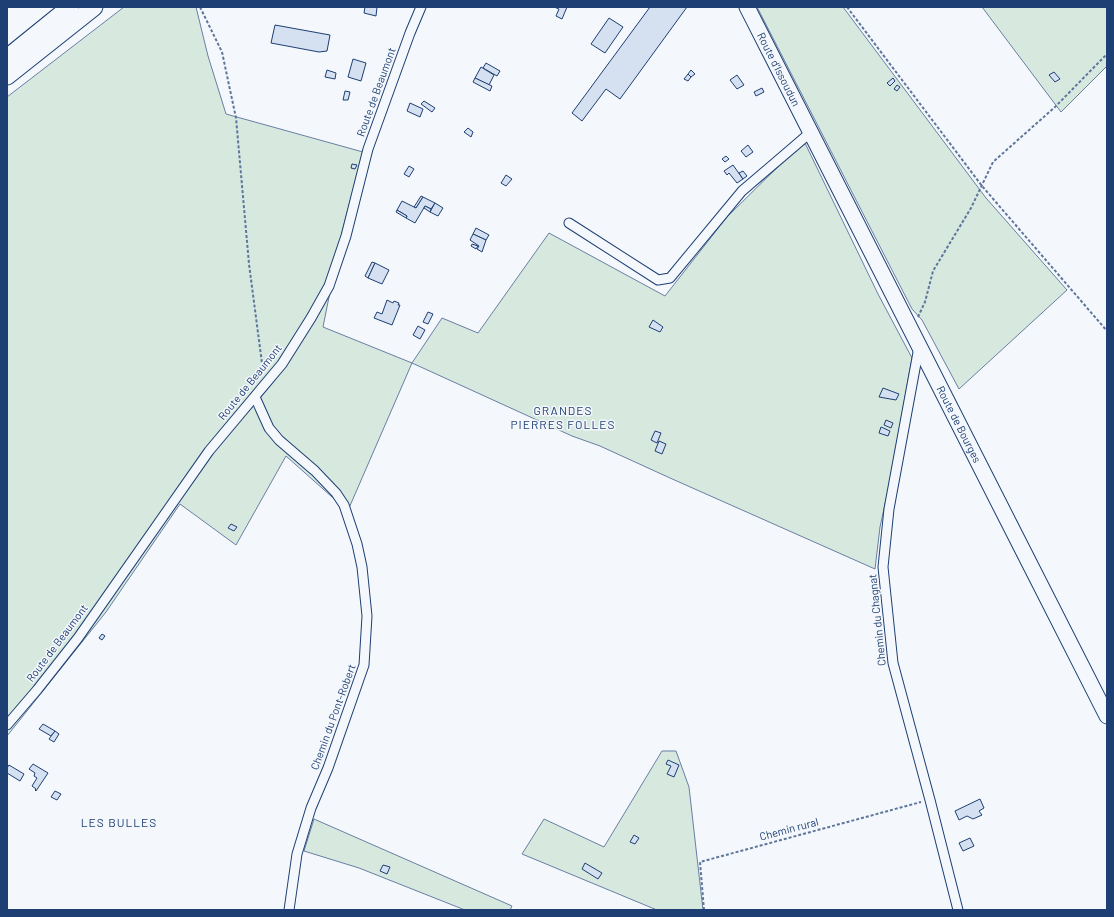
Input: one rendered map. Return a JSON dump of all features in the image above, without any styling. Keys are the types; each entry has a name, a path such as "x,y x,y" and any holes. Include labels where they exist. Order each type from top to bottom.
{"highway":[{"path":"7,58 70,7"},
{"path":"7,76 94,7"}],"main road":[{"name":"Route d'Issoudun","path":"747,7 811,132"},
{"name":"Route de Bourges","path":"811,132 1107,716"}],"street":[{"name":"Route de Beaumont","path":"7,725 78,638 209,451 282,364 311,318 328,286 346,236 368,150 407,41 421,7"},
{"path":"569,223 658,280 670,278 742,191 811,132"},
{"name":"Chemin du Chagnat","path":"920,347 889,509 883,567 893,663 958,910"},
{"name":"Chemin du Pont-Robert","path":"255,396 269,428 280,440 315,471 344,505 357,544 362,567 367,616 364,665 328,768 311,808 297,854 289,910"}],"path":[{"path":"200,7 222,52 236,118 249,264 265,384"},
{"path":"847,7 982,186 1107,331"},
{"path":"911,330 925,302 933,271 971,208 993,162 1055,106 1107,54"},
{"name":"Chemin rural","path":"704,910 700,862 930,800"}],"shaded area":[{"path":"124,7 196,7 208,56 226,114 363,152 342,232 323,327 412,363 349,508 332,497 286,456 236,545 180,504 106,612 7,736 7,97"},
{"path":"757,7 843,7 986,198 1067,290 959,389 922,320 912,309"},
{"path":"982,7 1107,7 1107,66 1061,112"},
{"path":"804,141 878,294 912,358 890,481 880,527 875,569 600,446 572,436 412,363 442,318 478,333 549,233 665,296 727,217"},
{"path":"662,751 676,751 689,787 703,910 657,910 522,854 544,819 604,847"},
{"path":"314,819 512,906 510,910 465,910 359,868 304,851"}],"building":[{"path":"365,7 377,7 376,16 364,13"},
{"path":"554,7 567,7 562,19 556,16 559,9"},
{"path":"650,7 687,7 620,99 606,89 582,121 572,113"},
{"path":"609,18 623,27 605,53 591,44"},
{"path":"275,25 330,35 327,51 319,52 271,43"},
{"path":"353,59 366,63 361,81 348,77"},
{"path":"486,63 500,71 497,76 483,68"},
{"path":"481,67 494,75 489,85 475,78"},
{"path":"327,70 336,73 335,79 325,77"},
{"path":"691,70 695,74 691,77 688,74"},
{"path":"1054,72 1060,79 1055,82 1049,75"},
{"path":"688,74 691,77 688,81 684,79"},
{"path":"737,75 744,85 737,89 730,80"},
{"path":"475,78 492,86 490,91 473,82"},
{"path":"893,78 895,81 890,86 887,83"},
{"path":"897,85 900,87 897,91 894,89"},
{"path":"762,88 764,92 756,96 754,92"},
{"path":"345,91 350,92 348,100 343,100"},
{"path":"424,101 435,108 432,112 421,104"},
{"path":"410,103 423,109 420,117 407,111"},
{"path":"468,128 473,132 471,137 464,132"},
{"path":"748,145 753,152 746,157 741,151"},
{"path":"726,156 729,159 725,162 722,159"},
{"path":"352,164 357,165 355,169 351,168"},
{"path":"733,165 743,179 737,183 729,173 727,175 724,171"},
{"path":"409,166 414,169 409,177 404,174"},
{"path":"743,171 747,176 743,179 739,173"},
{"path":"506,175 512,179 506,186 501,183"},
{"path":"421,196 423,197 416,208 414,207"},
{"path":"423,197 435,203 431,209 425,206 415,223 406,218 407,216 397,210 402,201 416,208"},
{"path":"435,203 443,208 438,216 430,212"},
{"path":"425,206 431,209 430,212 424,208"},
{"path":"397,210 407,216 406,218 396,212"},
{"path":"476,228 489,235 486,240 473,234"},
{"path":"473,234 486,240 482,252 477,249 479,246 470,240"},
{"path":"472,244 478,246 476,249 471,246"},
{"path":"372,262 375,263 368,278 365,276"},
{"path":"375,263 389,270 382,284 368,278"},
{"path":"387,300 393,303 394,301 400,305 392,325 374,318 377,312 382,314"},
{"path":"428,312 433,314 428,324 423,322"},
{"path":"653,320 663,327 660,332 649,327"},
{"path":"418,326 425,330 420,339 413,335"},
{"path":"883,388 899,394 896,400 879,397"},
{"path":"886,420 893,423 891,428 884,425"},
{"path":"881,427 890,431 888,436 879,433"},
{"path":"655,431 661,433 657,443 651,440"},
{"path":"659,441 666,444 662,454 655,451"},
{"path":"231,524 237,527 234,531 228,528"},
{"path":"102,634 105,636 102,640 99,638"},
{"path":"43,724 55,731 51,736 39,729"},
{"path":"55,731 59,734 54,742 49,739"},
{"path":"668,760 679,765 674,777 667,774 671,766 666,764"},
{"path":"33,764 48,773 36,791 36,789 32,786 37,778 34,776 35,773 29,769"},
{"path":"9,765 24,774 20,781 7,773 7,768"},
{"path":"55,791 61,794 57,800 51,797"},
{"path":"980,799 984,808 979,811 982,815 973,819 967,816 959,820 955,811"},
{"path":"634,835 639,838 635,844 630,842"},
{"path":"970,838 974,846 963,851 959,843"},
{"path":"585,863 602,873 598,879 582,869"},
{"path":"383,865 390,867 387,874 380,871"}],"district":[{"name":"GRANDES PIERRES FOLLES","path":"563,418"},
{"name":"LES BULLES","path":"119,823"}]}
